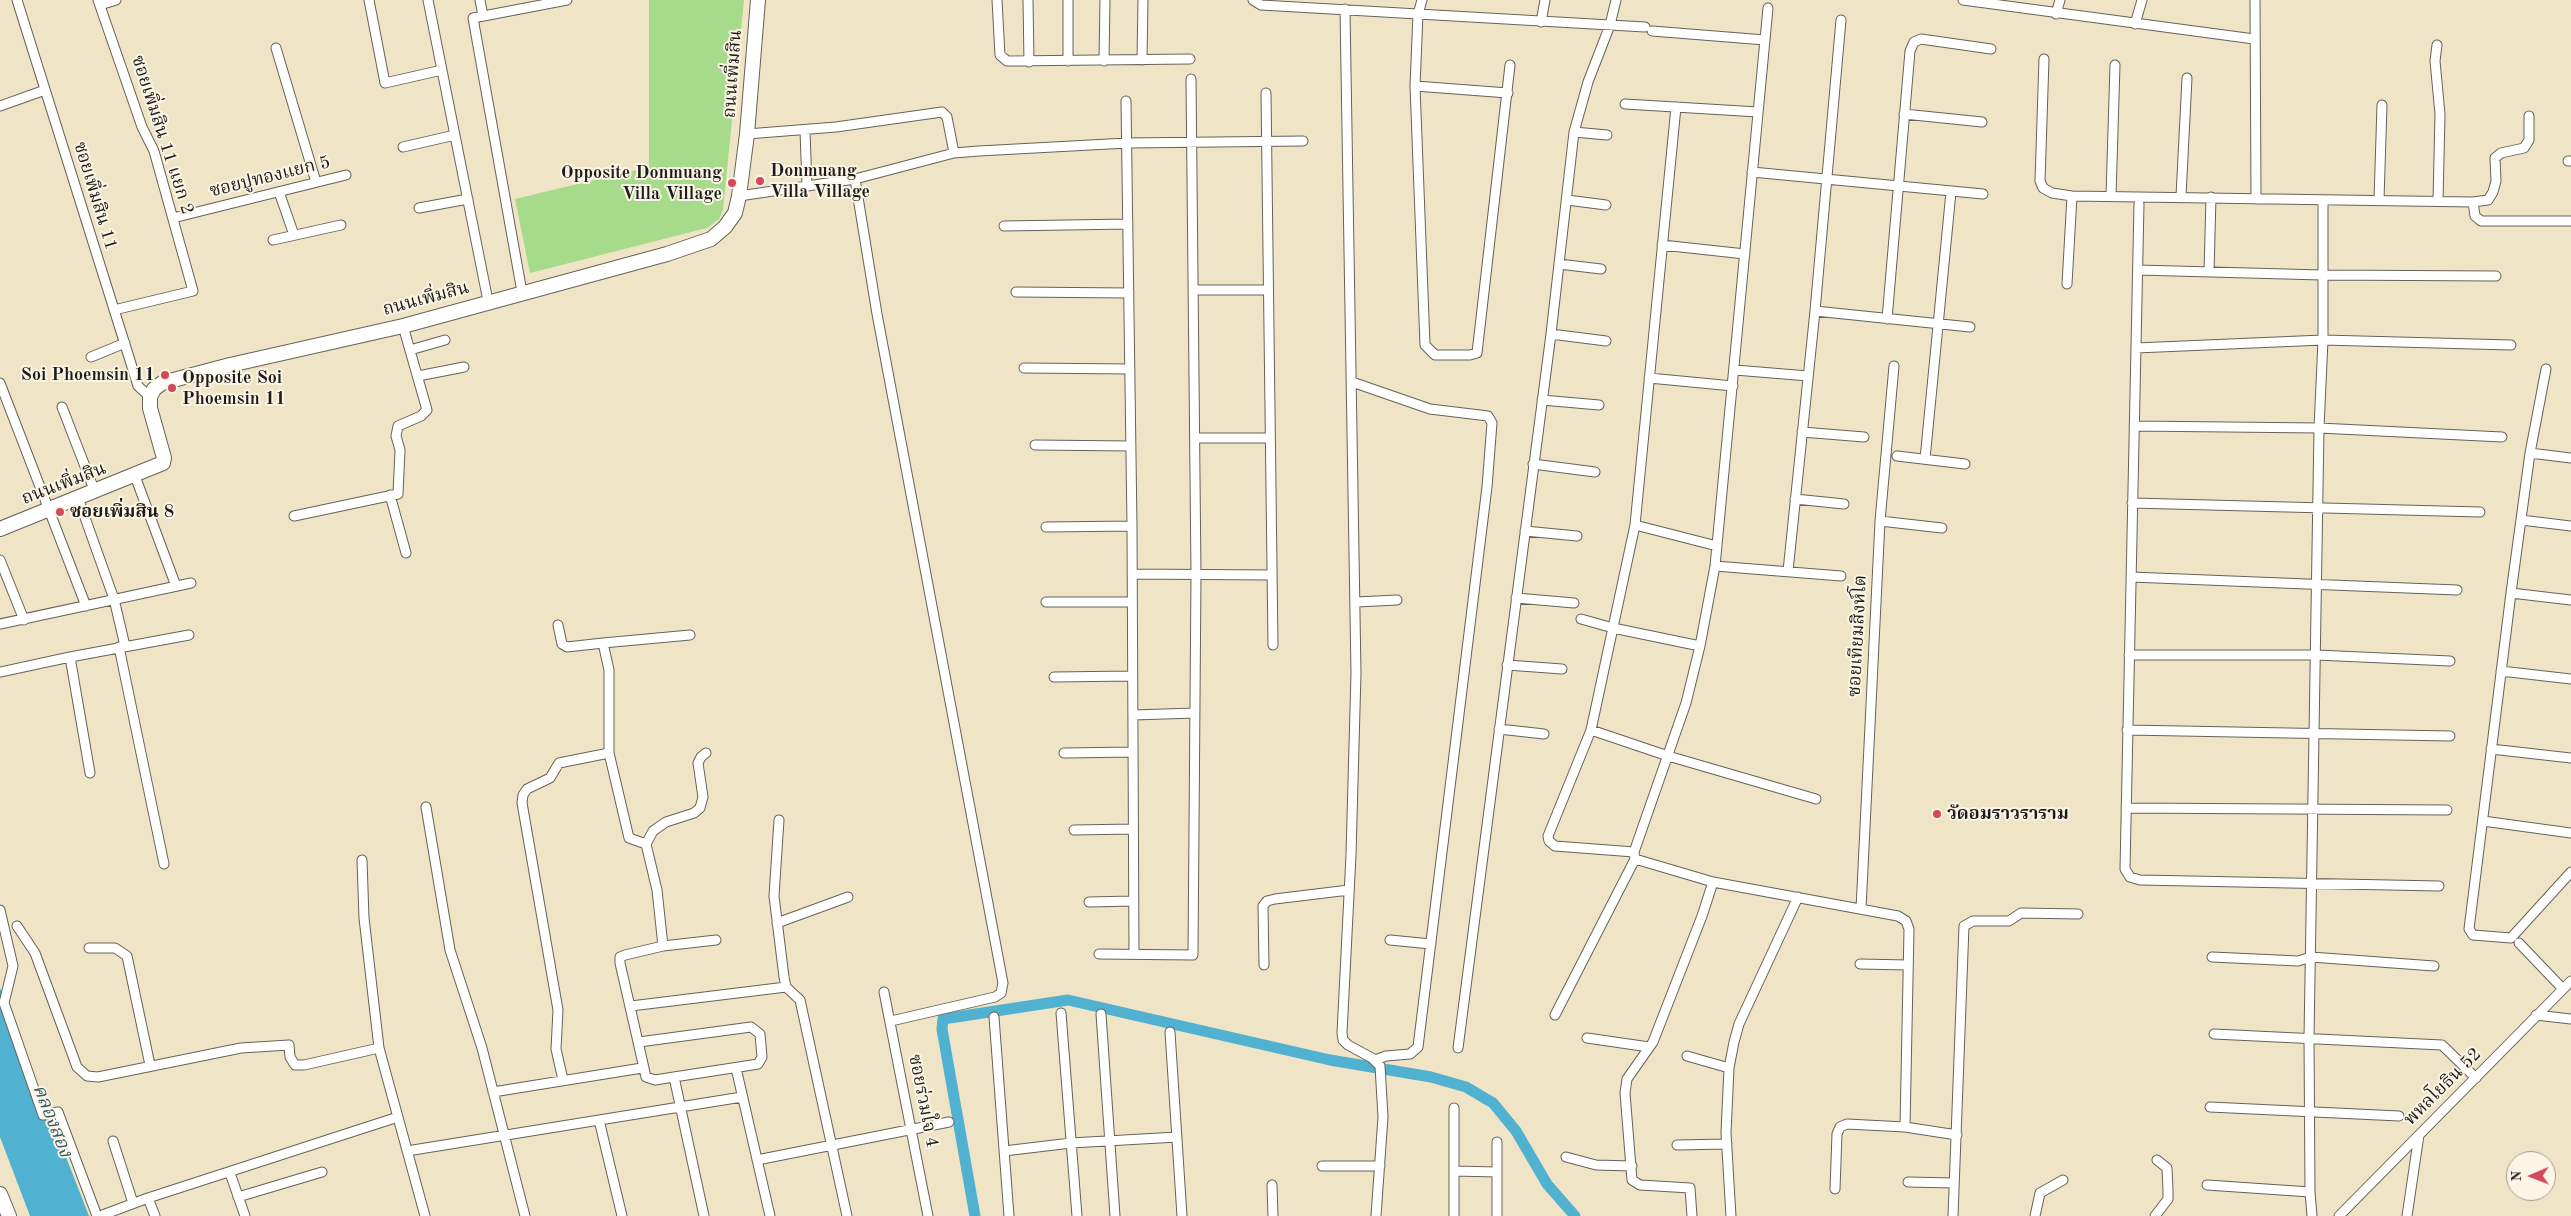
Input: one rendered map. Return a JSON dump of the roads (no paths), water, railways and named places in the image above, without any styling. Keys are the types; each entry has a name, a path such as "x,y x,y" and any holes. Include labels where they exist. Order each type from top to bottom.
{"street":[{"name":"ซอยเพิ่มสิน 11","path":"17,0 138,386 150,397"},
{"path":"99,3 116,0"},
{"path":"369,0 385,83 442,70"},
{"path":"428,0 488,301"},
{"path":"480,0 483,16"},
{"path":"522,292 473,18 541,3 568,0"},
{"name":"ถนนเพิ่มสิน","path":"0,529 135,476 163,463 164,458 150,408 150,397 154,389 162,383 230,365 403,326 488,301 653,258 711,239 725,227 735,213 747,134 758,0"},
{"path":"997,0 1000,55 1007,61 1190,59"},
{"path":"1028,0 1029,62"},
{"path":"1068,0 1068,61"},
{"path":"1104,60 1105,0"},
{"path":"1142,60 1143,0"},
{"path":"1253,0 1261,5 1318,4 1345,9 1610,25 1765,40"},
{"path":"1422,0 1418,14 1415,86 1425,345 1435,355 1470,355 1477,353 1510,65"},
{"path":"1541,22 1545,0"},
{"path":"1458,1048 1551,334 1574,132 1588,82 1610,25 1616,0"},
{"path":"1964,0 2056,14 2254,39"},
{"path":"2056,14 2060,0"},
{"path":"2136,24 2142,0"},
{"path":"2255,0 2256,199"},
{"name":"ซอยเพิ่มสิน 11 แยก 2","path":"99,3 142,127 154,151 193,290 114,310"},
{"path":"1555,1015 1634,856 1686,703 1700,646 1715,566 1768,8"},
{"path":"1345,9 1356,684 1343,1040 1379,1067"},
{"path":"1788,571 1815,311 1841,20"},
{"path":"1886,319 1910,51 1914,42 1921,39 1990,49"},
{"path":"2437,45 2435,62 2440,114 2438,201"},
{"path":"276,48 316,182"},
{"path":"2044,59 2040,181 2043,188 2052,194 2072,196 2181,196 2323,200 2473,202 2488,200 2493,192 2496,180 2495,158 2501,152 2524,148 2529,140 2529,116"},
{"path":"2112,196 2115,65"},
{"path":"2181,196 2187,78"},
{"path":"1099,954 1193,955 1196,574 1191,79"},
{"path":"1415,86 1508,93"},
{"path":"0,106 45,90"},
{"path":"1266,92 1273,644"},
{"path":"1126,100 1132,526 1134,954"},
{"path":"1625,104 1758,112"},
{"path":"2378,200 2382,105"},
{"path":"1676,107 1635,525 1591,730 1550,830 1549,841 1555,846 1634,856 1713,882 1898,916 1906,921 1909,929 1904,1127"},
{"path":"747,134 805,131 942,112 947,117 954,153"},
{"path":"1904,114 1982,122"},
{"path":"805,131 807,186"},
{"path":"1574,132 1607,135"},
{"path":"403,147 455,135"},
{"path":"738,196 855,178 954,153 1127,143 1303,141"},
{"path":"1752,172 1983,194"},
{"name":"ซอยปูทองแยก 5","path":"172,218 346,175"},
{"path":"855,178 878,322 1003,983 1001,993 995,997 891,1021"},
{"path":"279,192 294,235"},
{"path":"1925,459 1951,192"},
{"path":"2067,284 2072,196"},
{"path":"2209,272 2211,197"},
{"path":"419,208 468,198"},
{"path":"1567,200 1606,205"},
{"path":"2312,1216 2310,1192 2309,1038 2319,428 2323,340 2323,200"},
{"path":"2473,202 2475,216 2481,221 2571,221"},
{"path":"2139,204 2125,870 2130,877 2140,880 2439,886"},
{"path":"273,240 341,224"},
{"path":"1004,226 1128,224"},
{"path":"1662,245 1745,254"},
{"path":"1559,264 1601,269"},
{"path":"2138,270 2322,275 2496,276"},
{"path":"1194,290 1268,290"},
{"path":"1016,292 1129,293"},
{"path":"1815,311 1970,327"},
{"path":"294,516 398,494 400,450 396,436 398,426 421,416 427,410 403,326"},
{"path":"1551,334 1606,341"},
{"path":"410,350 445,340"},
{"path":"2136,348 2323,340 2511,345"},
{"path":"91,357 125,343"},
{"name":"ซอยเทียมสิงห์โต","path":"1861,909 1880,521 1894,366"},
{"path":"418,376 464,367"},
{"path":"1024,368 1130,369"},
{"path":"2546,369 2530,453 2469,929 2473,935 2511,938 2571,872"},
{"path":"1735,370 1808,376"},
{"path":"1649,378 1733,386"},
{"path":"1352,382 1430,409 1488,416 1492,423 1487,487 1418,1047 1410,1054 1386,1056 1379,1067 1383,1117 1376,1216"},
{"path":"0,383 86,606"},
{"path":"1542,400 1599,405"},
{"path":"62,408 95,492"},
{"path":"2134,426 2319,428 2502,438"},
{"path":"1802,432 1864,437"},
{"path":"1195,438 1270,438"},
{"path":"1035,446 1131,446"},
{"path":"2530,453 2571,458"},
{"path":"1896,456 1966,464"},
{"path":"1533,464 1595,472"},
{"path":"135,476 176,586"},
{"path":"390,495 406,553"},
{"path":"78,498 114,599 164,864"},
{"path":"1796,499 1844,504"},
{"path":"2132,503 2480,512"},
{"path":"2521,520 2571,526"},
{"path":"1880,521 1942,528"},
{"path":"1635,525 1716,546"},
{"path":"1046,527 1132,526"},
{"path":"1525,531 1577,536"},
{"path":"0,560 24,620"},
{"path":"1715,566 1841,576"},
{"path":"1132,574 1272,575"},
{"path":"2131,577 2458,590"},
{"path":"0,624 191,583"},
{"path":"2511,593 2571,600"},
{"path":"1516,598 1574,603"},
{"path":"1356,602 1397,600"},
{"path":"1046,602 1132,602"},
{"path":"1581,619 1613,628 1700,646"},
{"path":"558,626 562,644 567,647 690,635"},
{"path":"0,672 122,646 189,635"},
{"path":"603,643 609,670 609,753 629,838 646,844"},
{"path":"2129,655 2316,655 2450,661"},
{"path":"70,657 90,773"},
{"path":"1507,665 1562,669"},
{"path":"2501,671 2571,679"},
{"path":"1054,677 1132,676"},
{"path":"1133,714 1195,713"},
{"path":"1499,729 1544,734"},
{"path":"1591,730 1668,756 1816,799"},
{"path":"2127,730 2450,736"},
{"path":"2491,749 2571,758"},
{"path":"663,946 657,890 646,844 653,831 666,822 694,813 700,808 703,797 698,763 706,752"},
{"path":"1064,753 1132,752"},
{"path":"563,1080 556,1049 558,1010 522,803 523,795 527,789 550,778 559,763 609,753"},
{"path":"426,807 450,950 482,1048 525,1216"},
{"path":"2126,808 2447,810"},
{"path":"778,820 774,896 786,987 800,1000 847,1216"},
{"path":"2482,821 2571,833"},
{"path":"1074,830 1133,829"},
{"path":"362,860 364,918 379,1048 425,1216"},
{"path":"1692,1216 1690,1188 1635,1184 1632,1180 1625,1093 1627,1079 1649,1047 1702,916 1713,882"},
{"path":"1264,965 1263,906 1275,899 1349,890"},
{"path":"777,923 848,897"},
{"path":"1731,1216 1727,1144 1729,1068 1739,1024 1798,897"},
{"path":"1089,902 1133,901"},
{"path":"0,910 13,966 4,1003 43,1115 58,1112 98,1216 398,1117"},
{"path":"1953,1216 1964,926 1973,921 2009,922 2016,914 2021,913 2078,914"},
{"path":"17,926 35,953 77,1067 87,1076 98,1077 241,1048 289,1045 290,1057 295,1065 304,1066 379,1048"},
{"path":"639,1042 748,1027 755,1028 760,1034 761,1061 758,1064 674,1078 646,1078 642,1068 639,1042 620,957 663,946 716,940"},
{"path":"1390,940 1431,944"},
{"path":"2519,943 2563,989"},
{"path":"89,948 115,948 127,956 150,1065"},
{"path":"2212,957 2298,960 2311,957 2434,966"},
{"path":"1860,964 1908,965"},
{"name":"พหลโยธิน 52","path":"2339,1216 2571,981"},
{"path":"631,1006 786,987"},
{"name":"ซอยร่วมใจ 4","path":"884,992 928,1216"},
{"path":"1061,1013 1077,1216"},
{"path":"1101,1014 1115,1216"},
{"path":"2536,1015 2571,1019"},
{"path":"994,1017 1009,1216"},
{"path":"1170,1032 1182,1216"},
{"path":"2214,1034 2442,1045 2476,1078"},
{"path":"1587,1038 1649,1047"},
{"path":"1687,1056 1729,1068"},
{"path":"493,1092 642,1068"},
{"path":"736,1068 770,1216"},
{"path":"674,1078 704,1216"},
{"path":"407,1151 742,1097"},
{"path":"2210,1107 2399,1116"},
{"path":"1454,1108 1454,1216"},
{"path":"599,1120 622,1216"},
{"path":"757,1160 949,1122"},
{"path":"1835,1189 1836,1134 1840,1127 1847,1124 1904,1127 1957,1135"},
{"path":"2407,1216 2419,1135"},
{"path":"1004,1151 1071,1143 1177,1137"},
{"path":"113,1141 133,1203"},
{"path":"1497,1142 1497,1216"},
{"path":"1677,1145 1727,1144"},
{"path":"1566,1157 1596,1165 1632,1166"},
{"path":"2155,1216 2168,1199 2167,1168 2157,1160"},
{"path":"1322,1166 1380,1166"},
{"path":"1454,1171 1497,1172"},
{"path":"238,1197 322,1172"},
{"path":"230,1173 245,1216"},
{"path":"2035,1216 2040,1193 2063,1180"},
{"path":"1908,1182 1954,1183"},
{"path":"1272,1185 1273,1216"},
{"path":"2207,1185 2310,1192"},
{"path":"0,1194 8,1216"},
{"path":"148,1198 155,1216"}],"water":[{"path":"0,988 89,1216 30,1216 0,1137"}],"waterway":[{"path":"975,1216 942,1029 943,1019 1068,1000 1330,1060 1431,1077 1466,1087 1493,1103 1516,1131 1547,1184 1575,1216"}],"place":[{"name":"Donmuang Villa Village","path":"760,181"},
{"name":"Opposite Donmuang Villa Village","path":"732,183"},
{"name":"Soi Phoemsin 11","path":"165,375"},
{"name":"Opposite Soi Phoemsin 11","path":"172,388"},
{"name":"ซอยเพิ่มสิน 8","path":"60,512"},
{"name":"วัดอมราวราราม","path":"1937,814"}],"water label":[{"name":"คลองสอง","path":"52,1121"}]}
